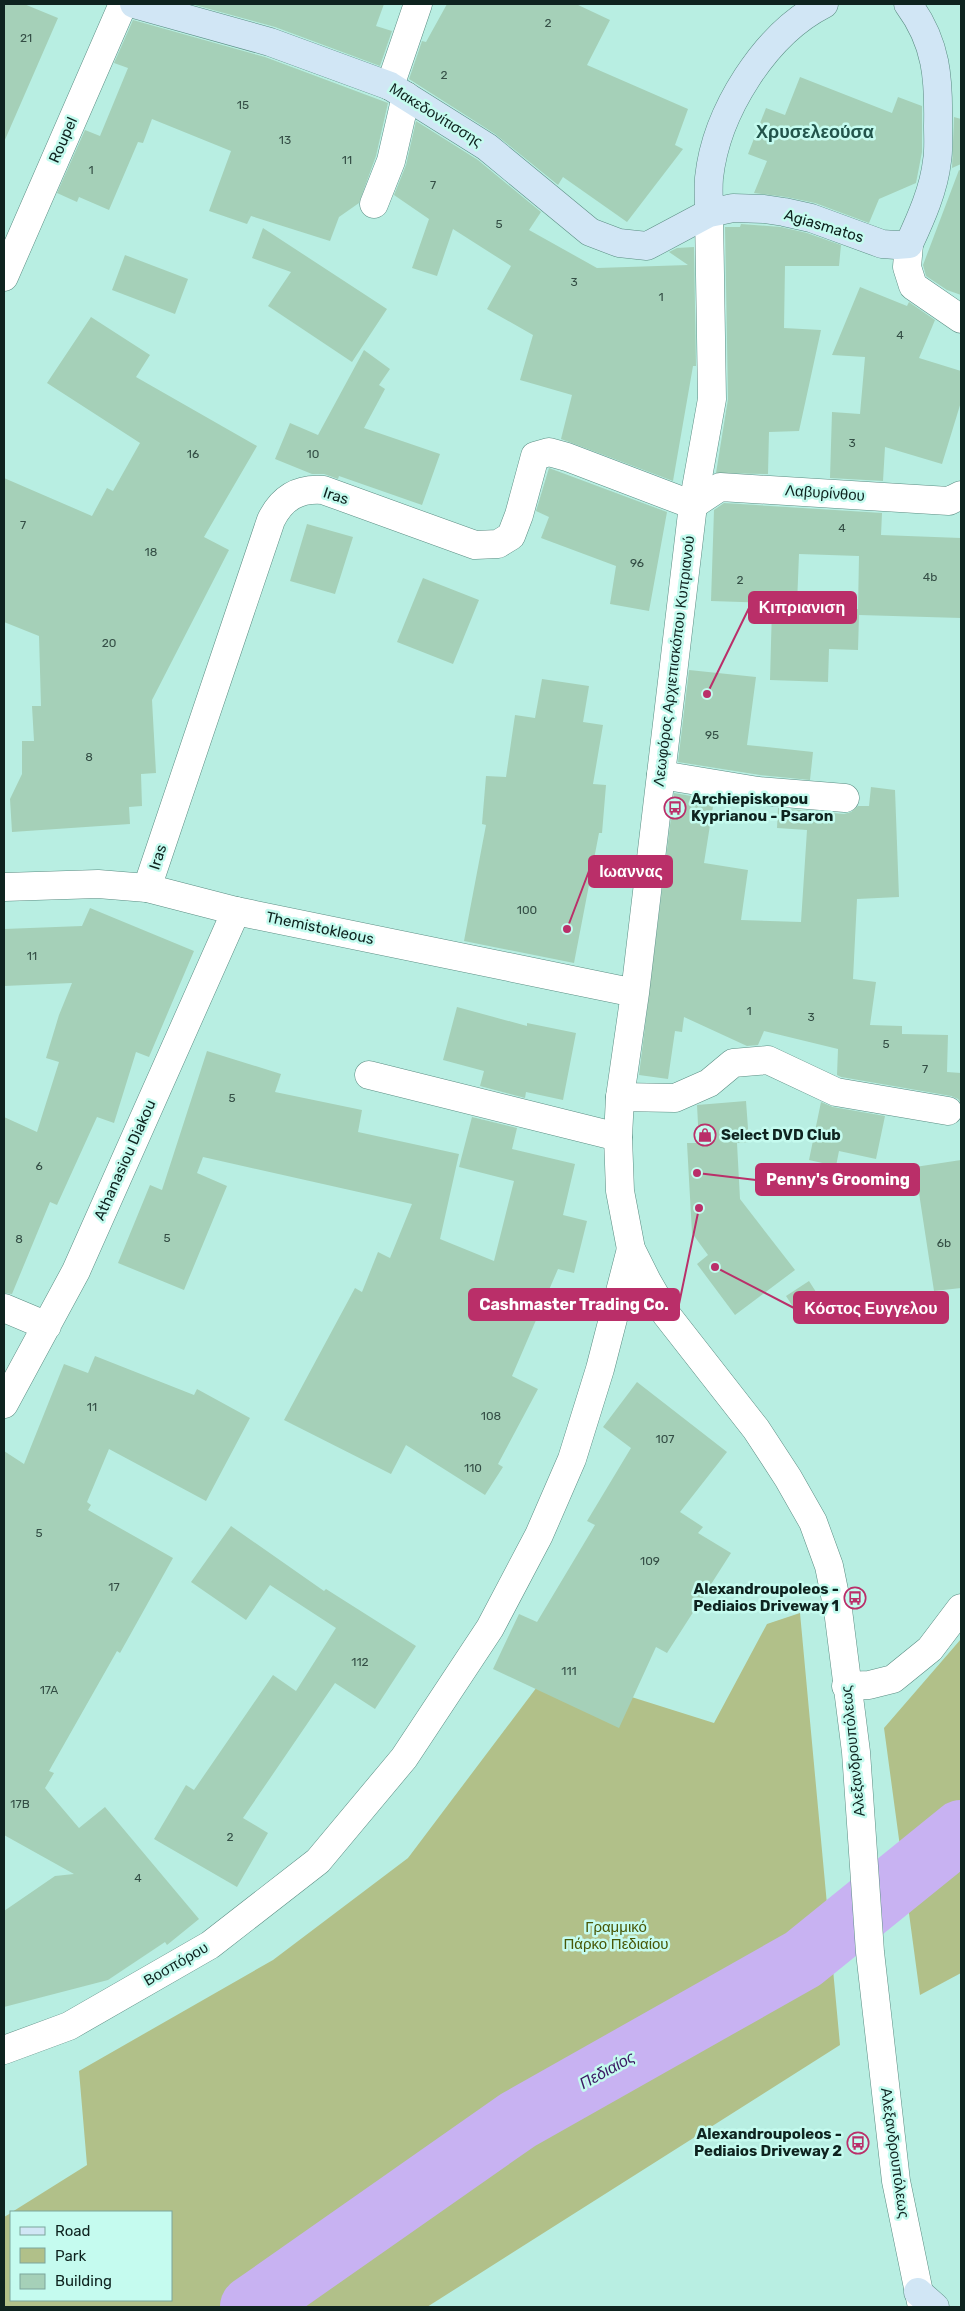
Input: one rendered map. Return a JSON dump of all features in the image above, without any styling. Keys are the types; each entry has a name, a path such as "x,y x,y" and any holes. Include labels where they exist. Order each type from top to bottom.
{"main road":[{"name":"Μακεδονίτισσης","path":"134,4 270,42 398,91 487,147 590,232 618,243 647,246 709,213"},
{"name":"Λεωφόρος Αρχιεπισκόπου Κυπριανού","path":"709,213 709,178 715,148 730,108 748,76 787,28 806,13 824,4"},
{"path":"908,4 921,22 936,68 939,88 938,161 927,200 909,244"},
{"name":"Agiasmatos","path":"709,213 733,208 764,209 811,218 882,244 909,244"}],"street":[{"name":"Roupel","path":"4,277 123,4"},
{"path":"374,204 391,161 398,91 418,4"},
{"name":"Λεωφόρος Αρχιεπισκόπου Κυπριανού","path":"329,1848 404,1758 448,1694 490,1628 539,1535 572,1458 600,1369 631,1249 620,1191 618,1137 620,1097 635,992 693,505 712,399 709,213"},
{"path":"909,244 907,267 913,286 961,319"},
{"name":"Iras","path":"147,888 271,520 277,508 285,499 297,492 310,489 323,490 475,546 498,544 511,536 519,515 535,456 548,452 603,469 658,493 693,505"},
{"name":"Λαβυρίνθου","path":"693,505 720,487 949,500 961,496"},
{"path":"661,775 758,792 845,798"},
{"name":"Themistokleous","path":"4,887 98,884 147,888 236,911 635,992"},
{"name":"Athanasiou Diakou","path":"4,1404 76,1271 236,911"},
{"path":"620,1097 675,1098 709,1083 733,1063 768,1060 836,1092 948,1111"},
{"path":"369,1075 618,1137"},
{"name":"Αλεξανδρουπόλεως","path":"631,1249 666,1314 756,1429 788,1478 813,1522 829,1566 838,1610 846,1686 856,1752 871,1962 896,2181 925,2302"},
{"path":"4,1308 47,1326"},
{"path":"846,1686 869,1685 893,1679 930,1649 961,1608"},
{"name":"Βοσπόρου","path":"4,2050 69,2026 210,1945 318,1861 329,1848"}],"green space":[{"name":"Γραμμικό Πάρκο Πεδιαίου","path":"800,1613 840,2045 427,2307 4,2307 4,2217 10,2214 10,2301 172,2301 172,2211 14,2211 87,2165 79,2071 273,1960 408,1858 549,1671 714,1723 767,1624"},
{"path":"961,1639 961,1973 920,1995 884,1728"}],"building":[{"path":"4,4 24,4 58,18 4,142"},
{"path":"191,4 384,4 376,26 392,31 380,66 275,27"},
{"path":"447,4 576,4 610,20 587,65 688,109 675,145 683,149 627,222 563,177 558,185 495,134 409,79 422,41 426,42"},
{"path":"133,20 265,57 388,103 376,156 359,203 339,217 330,241 251,216 247,224 209,211 231,151 152,119 143,143 138,142 109,210 79,197 77,202 57,193 85,130 100,136 128,68 114,63"},
{"path":"800,77 892,113 898,97 922,106 922,152 916,183 879,199 869,223 815,203 754,193 767,161 748,154 766,108 785,115"},
{"path":"954,117 961,119 961,164 952,168"},
{"path":"416,121 478,160 541,212 529,230 597,268 688,265 669,252 677,248 694,247 696,366 693,366 673,481 561,439 572,395 520,380 533,335 487,309 511,266 453,229 437,276 412,268 429,219 394,195 406,165"},
{"path":"959,170 961,171 961,295 947,290 926,276 923,265"},
{"path":"741,224 781,227 807,233 841,245 839,266 785,266 784,328 821,330 799,431 769,432 768,474 716,473 728,399 725,227 740,227"},
{"path":"263,228 387,309 352,362 268,306 291,272 252,258"},
{"path":"125,255 188,279 175,314 112,290"},
{"path":"860,287 907,306 909,302 935,320 919,358 961,371 961,402 942,464 885,447 883,481 830,478 832,412 860,414 865,357 832,355"},
{"path":"91,317 150,355 136,377 257,446 204,537 229,550 152,700 156,773 141,774 142,806 129,807 130,824 12,832 10,799 22,774 22,741 34,741 32,706 41,706 39,636 4,622 4,478 92,516 107,488 113,491 140,443 47,383"},
{"path":"364,350 390,369 379,385 385,389 364,428 440,454 422,505 339,476 338,479 324,474 312,474 275,459 290,423 318,435"},
{"path":"549,468 667,512 649,611 610,604 616,566 541,538 549,517 536,511"},
{"path":"724,503 882,513 881,535 961,538 961,618 859,615 858,650 829,649 828,682 770,680 772,607 858,609 859,556 799,554 797,604 711,601 714,510"},
{"path":"307,524 353,537 335,594 290,581"},
{"path":"423,578 479,600 453,664 397,642"},
{"path":"689,670 756,677 747,745 813,752 810,780 760,775 678,762"},
{"path":"542,679 589,686 583,722 603,725 593,784 606,785 602,833 599,833 574,963 464,941 486,825 482,824 486,776 506,777 515,715 535,718"},
{"path":"871,787 895,790 899,897 857,899 853,979 876,982 870,1025 902,1026 902,1034 948,1035 947,1072 961,1073 961,1103 958,1099 951,1096 841,1077 837,1075 838,1049 764,1031 758,1045 747,1046 684,1017 682,1032 675,1031 668,1079 639,1075 674,793 714,800 704,863 748,870 741,920 801,922 807,830 777,828 778,808 844,814 851,812 858,806 869,806"},
{"path":"90,908 194,951 149,1057 136,1052 114,1123 97,1117 57,1205 50,1202 12,1294 4,1293 4,1117 37,1132 59,1062 46,1058 59,1015 72,983 4,986 4,929 82,926"},
{"path":"457,1007 527,1026 527,1023 576,1033 563,1100 526,1092 525,1098 480,1086 484,1071 443,1060"},
{"path":"207,1051 281,1074 275,1092 362,1110 358,1132 459,1154 440,1239 494,1261 514,1181 459,1167 472,1117 517,1128 512,1149 575,1164 563,1215 587,1221 574,1273 558,1269 512,1376 538,1389 498,1464 503,1467 485,1495 406,1445 391,1474 284,1420 355,1288 362,1292 378,1252 390,1258 412,1204 203,1157 197,1173 227,1186 184,1290 118,1263 150,1185 162,1190"},
{"path":"746,1101 749,1142 737,1143 740,1199 795,1270 735,1315 697,1264 708,1255 692,1233 687,1143 699,1143 697,1105"},
{"path":"821,1102 833,1107 885,1116 876,1159 839,1151 836,1166 809,1160"},
{"path":"961,1160 961,1288 934,1291 915,1167"},
{"path":"809,1281 827,1309 804,1324 786,1296"},
{"path":"95,1356 194,1395 197,1389 250,1418 206,1501 109,1449 87,1502 91,1505 88,1510 173,1558 120,1653 117,1651 49,1771 54,1773 45,1788 79,1828 105,1807 199,1919 167,1945 165,1942 108,1980 4,2007 4,1911 55,1876 74,1874 4,1835 4,1451 24,1464 64,1364 88,1373"},
{"path":"637,1382 727,1452 680,1512 703,1527 698,1533 731,1553 667,1653 656,1647 619,1728 493,1669 519,1614 537,1622 595,1525 587,1521 631,1448 603,1427"},
{"path":"231,1526 324,1591 326,1589 416,1646 375,1709 335,1683 243,1818 268,1833 237,1887 154,1839 186,1785 194,1790 273,1675 296,1691 336,1628 270,1585 246,1620 191,1582"}],"waterway":[{"name":"Πεδιαίος","path":"251,2307 518,2120 803,1959 961,1831"}],"place":[{"name":"Κιπριανιση","path":"707,694"},
{"name":"Archiepiskopou Kyprianou - Psaron","path":"675,808"},
{"name":"Ιωαννας","path":"567,929"},
{"name":"Select DVD Club","path":"705,1135"},
{"name":"Penny's Grooming","path":"697,1173"},
{"name":"Cashmaster Trading Co.","path":"699,1208"},
{"name":"Κόστος Ευγγελου","path":"715,1267"},
{"name":"Alexandroupoleos - Pediaios Driveway 1","path":"855,1598"},
{"name":"Alexandroupoleos - Pediaios Driveway 2","path":"858,2143"}],"district":[{"name":"Χρυσελεούσα","path":"815,132"}]}
